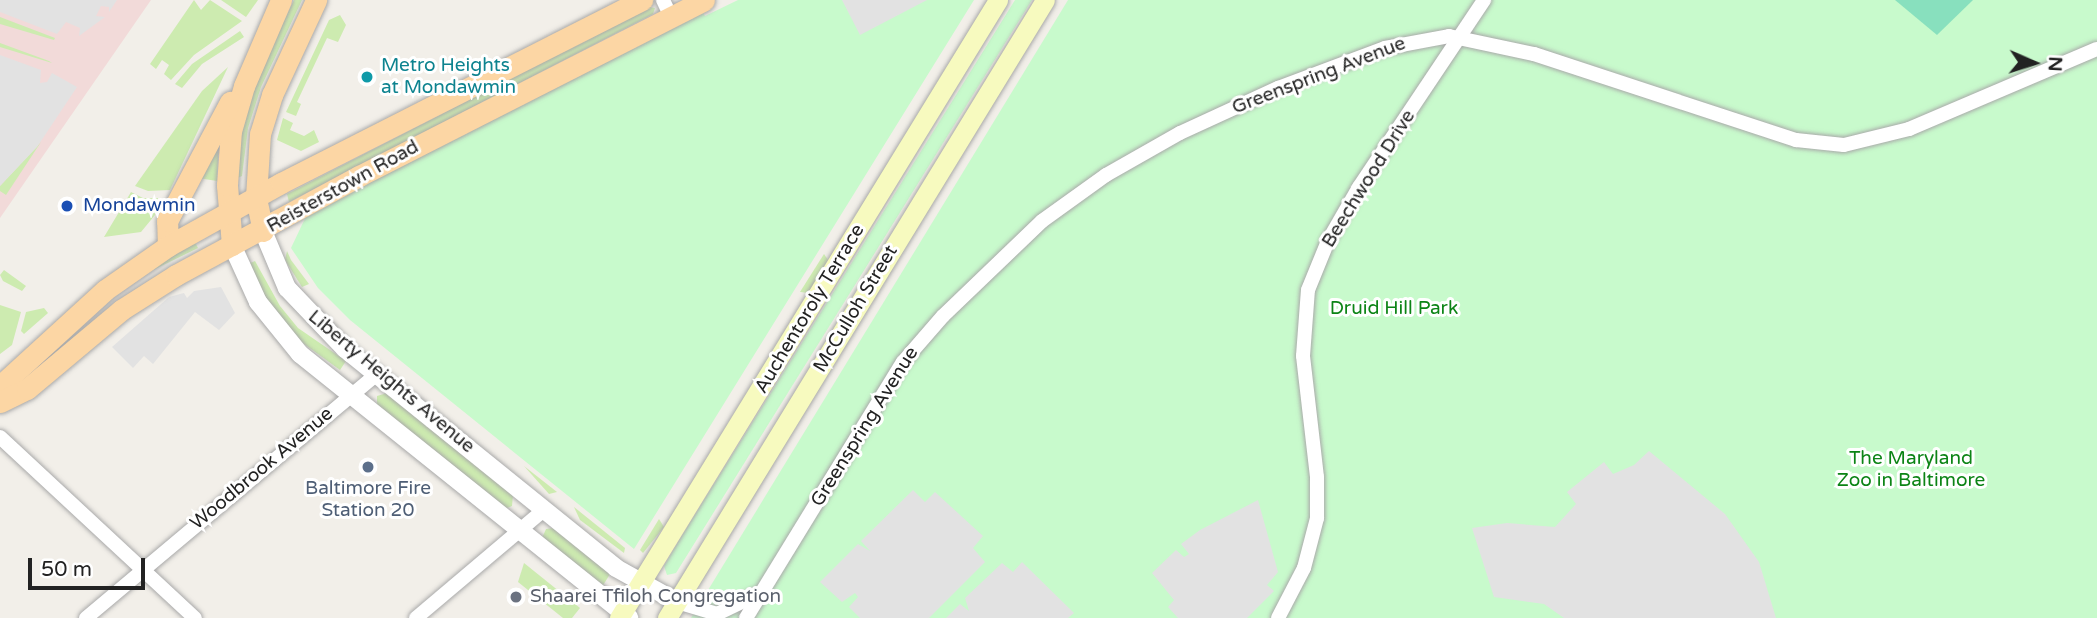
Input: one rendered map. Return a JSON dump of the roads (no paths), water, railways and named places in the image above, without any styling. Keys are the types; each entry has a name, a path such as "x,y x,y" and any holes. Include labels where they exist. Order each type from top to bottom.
{"main road":[{"name":"Liberty Heights Avenue","path":"232,245 228,211 231,131 263,38 281,0"},
{"name":"Liberty Heights Avenue","path":"263,231 256,197 264,117 316,0"},
{"name":"Reisterstown Road","path":"0,386 105,290 168,246 228,211 642,0"},
{"name":"Reisterstown Road","path":"0,402 27,389 151,290 667,8 704,0"},
{"name":"Auchentoroly Terrace","path":"624,616 998,0"},
{"name":"McCulloh Street","path":"672,610 1045,0"},
{"path":"168,246 167,221 263,38"}],"street":[{"name":"Beechwood Drive","path":"1278,618 1304,568 1317,518 1317,477 1303,356 1308,290 1328,241 1359,187 1484,0"},
{"name":"Greenspring Avenue","path":"746,618 903,362 943,316 1042,221 1106,175 1232,108 1385,48 1426,37 1461,37 1534,54 1796,140 1844,145 1909,129 2097,49"},
{"name":"Liberty Heights Avenue","path":"263,231 279,273 298,302 376,375 672,610"},
{"name":"Liberty Heights Avenue","path":"232,245 269,319 349,395 624,616"},
{"name":"Woodbrook Avenue","path":"86,618 376,375"},
{"path":"0,437 195,618"},
{"path":"416,618 544,510"},
{"name":"Greenspring Avenue","path":"672,610 725,613 765,588"}],"place":[{"name":"Metro Heights at Mondawmin","path":"367,77"},
{"name":"Mondawmin","path":"67,206"},
{"name":"Baltimore Fire Station 20","path":"368,467"},
{"name":"Shaarei Tfiloh Congregation","path":"516,597"}],"park label":[{"name":"Druid Hill Park","path":"1394,309"},
{"name":"The Maryland Zoo in Baltimore","path":"1911,470"}]}
